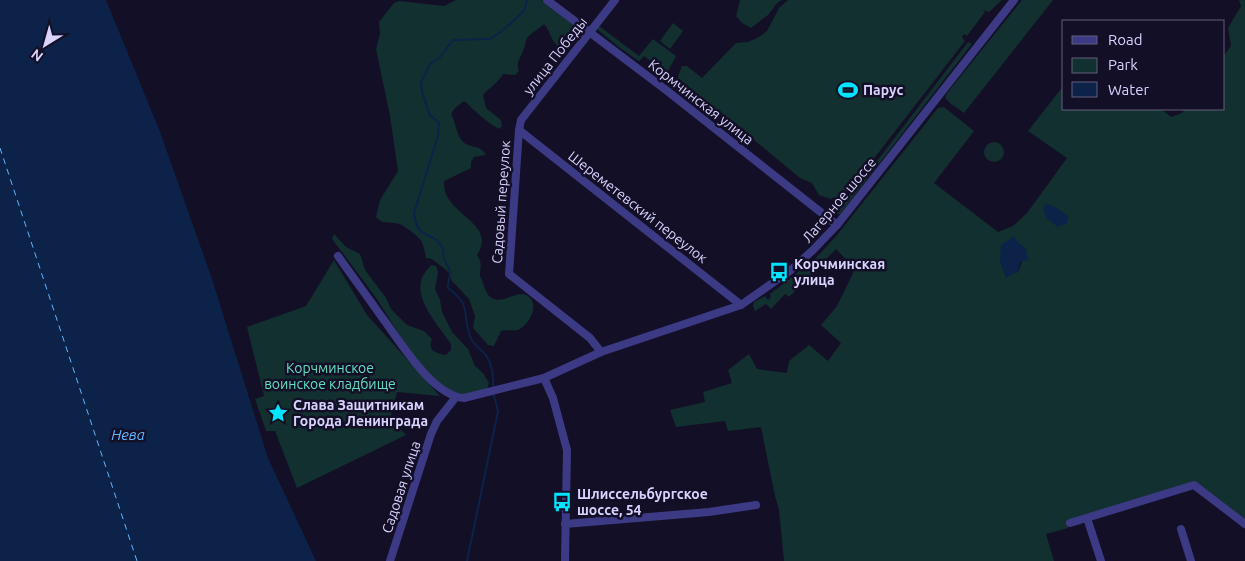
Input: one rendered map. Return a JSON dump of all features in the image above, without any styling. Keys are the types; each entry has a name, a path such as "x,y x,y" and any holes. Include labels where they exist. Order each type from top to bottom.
{"street":[{"name":"Кормчинская улица","path":"547,0 837,225"},
{"name":"улица Победы","path":"519,130 521,120 616,0"},
{"name":"Лагерное шоссе","path":"456,397 464,398 544,378 601,352 741,305 791,270 814,250 837,225 1014,0"},
{"name":"Шереметевский переулок","path":"519,130 741,305"},
{"name":"Садовый переулок","path":"519,130 509,274 590,338 601,352"},
{"path":"338,256 417,365 442,389 456,397"},
{"path":"544,378 553,398 567,450 565,561"},
{"name":"Садовая улица","path":"390,561 431,434 437,421 456,397"},
{"path":"1070,523 1194,485 1245,524"},
{"path":"565,524 709,512 756,505"},
{"path":"1087,518 1101,561"},
{"path":"1181,529 1191,561"}],"green space":[{"path":"456,0 541,0 577,27 580,35 576,41 560,48 554,42 544,24 526,39 518,62 519,71 515,75 503,74 483,95 486,108 501,120 502,126 499,129 464,101 451,114 462,141 481,149 486,155 474,157 471,162 471,168 444,181 445,193 451,202 481,234 482,244 477,255 481,263 480,276 485,289 491,297 498,300 524,294 532,299 533,304 530,318 524,326 518,330 501,331 494,346 488,345 473,328 475,316 469,299 451,280 450,274 446,270 432,259 426,258 422,242 402,225 384,222 376,217 380,200 398,171 390,116 376,49 380,34 379,22 394,3 399,1 444,6"},
{"path":"740,0 782,0 777,3 768,15 751,28 742,23 736,16"},
{"name":"Парус","path":"788,0 1002,0 989,12 983,10 985,12 967,36 964,34 962,37 965,41 848,192 840,195 836,200 834,197 831,199 819,195 812,183 800,178 742,130 678,83 678,76 682,66 687,66 702,78 736,43 748,42 767,31 779,8"},
{"path":"1022,0 1053,0 964,113 945,98 947,93"},
{"path":"1239,0 1245,0 1245,520 1195,481 1068,521 1068,528 1046,534 1054,561 784,561 779,510 761,427 728,431 725,421 676,427 670,410 705,402 703,392 732,383 728,370 749,354 757,369 787,373 789,361 809,345 828,361 841,343 821,325 837,306 855,269 836,249 789,297 785,294 771,309 766,304 755,311 754,302 765,296 768,300 771,297 770,294 816,258 837,235 938,108 944,107 974,131 934,183 998,232 1013,226 1027,213 1067,158 1028,131 1062,88 1062,110 1162,110 1171,117 1182,113 1184,110 1225,110 1225,54 1231,46 1228,28 1241,6","holes":["1019,244 1026,249 1018,272 1006,277 1000,261"]},
{"path":"673,23 683,31 670,49 660,41"},
{"path":"599,26 639,56 653,39 676,56 668,71 663,71 644,56 639,61 620,48 597,29"},
{"path":"968,42 971,45 840,214 837,214 843,201 877,161"},
{"path":"994,142 1001,145 1004,152 1001,159 994,162 987,159 984,152 987,145"},
{"path":"334,234 346,247 360,254 365,270 386,298 391,309 407,325 424,331 432,339 431,346 433,351 446,355 451,350 451,344 430,315 420,290 425,273 431,265 436,266 438,272 435,289 440,300 442,312 452,332 468,349 475,366 483,373 489,383 487,389 462,395 442,386 431,376 410,351 376,298 332,239"},
{"name":"Корчминское воинское кладбище","path":"334,260 367,315 440,396 397,392 390,419 406,435 297,488 275,431 266,431 255,399 264,396 247,327 306,306"}],"water":[{"name":"Нева","path":"0,0 106,0 159,129 212,279 268,458 316,561 0,561"},
{"path":"1046,204 1054,206 1068,216 1067,223 1058,227 1046,218 1043,208"},
{"path":"1014,236 1019,244 1026,249 1028,260 1020,262 1018,272 1006,278 1000,261 1001,245"}],"waterway":[{"path":"493,387 489,360 471,339 463,305 456,294 448,288 450,271 444,259 442,247 434,238 422,232 416,222 414,213 438,136 439,123 430,115 421,83 430,64 440,57 453,40 490,39 524,11 527,0"},
{"path":"467,561 498,411 493,392"}],"ferry route":[{"path":"0,148 137,561"}],"place":[{"name":"Парус","path":"848,90"},
{"name":"Корчминская улица","path":"779,272"},
{"name":"Слава Защитникам Города Ленинграда","path":"278,413"},
{"name":"Шлиссельбургское шоссе, 54","path":"562,502"}]}
